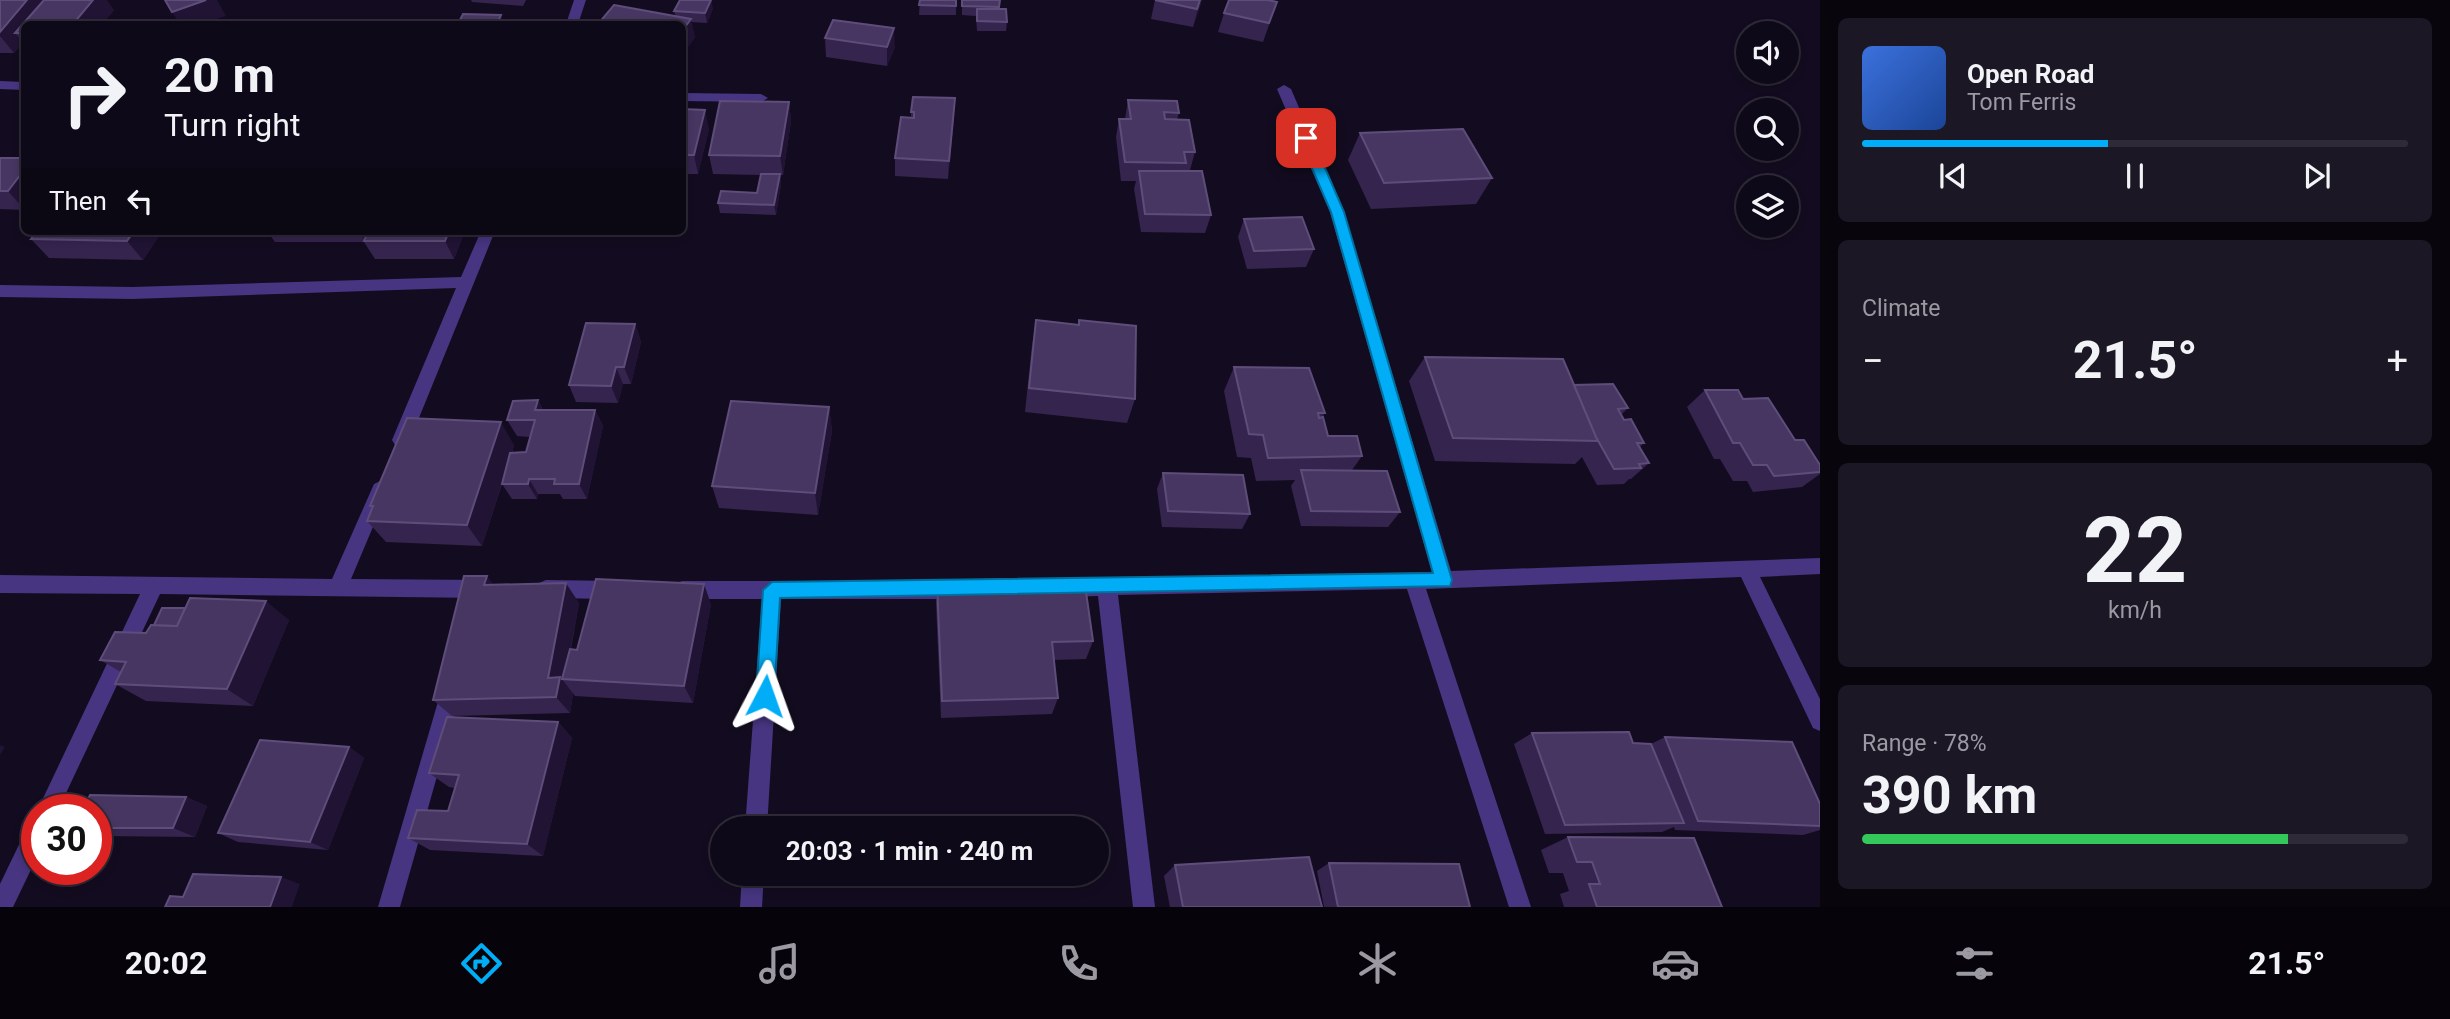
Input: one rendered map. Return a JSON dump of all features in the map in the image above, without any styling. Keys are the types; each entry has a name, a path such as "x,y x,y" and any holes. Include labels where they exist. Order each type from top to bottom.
{"street":[{"path":"573,21 580,0"},
{"path":"0,85 21,86"},
{"path":"1284,89 1338,212 1444,580"},
{"path":"686,97 761,98"},
{"path":"338,589 486,235"},
{"path":"0,291 132,293 468,282"},
{"path":"1041,588 1415,581 1820,566"},
{"path":"1747,569 1820,721"},
{"path":"1415,581 1520,907"},
{"path":"0,584 633,590"},
{"path":"55,794 154,586"},
{"path":"1107,587 1143,907"},
{"path":"473,616 481,589"},
{"path":"661,590 975,589"},
{"path":"757,816 772,590"},
{"path":"389,907 458,669"},
{"path":"1,907 21,865"},
{"path":"751,907 752,886"}],"building":[{"path":"0,0 27,0 0,32"},
{"path":"44,0 93,0 76,21 26,21"},
{"path":"165,0 206,0 172,12"},
{"path":"680,0 711,0 705,13 674,11"},
{"path":"920,0 956,0 956,6 919,5"},
{"path":"962,0 1000,0 999,7 962,6"},
{"path":"1155,0 1200,0 1197,9"},
{"path":"1229,0 1277,2 1269,23 1224,13"},
{"path":"614,5 691,19 686,26 686,21 601,21"},
{"path":"977,9 1006,9 1007,22 977,21"},
{"path":"463,14 501,15 498,21 460,21"},
{"path":"833,20 894,28 887,47 825,38"},
{"path":"913,97 955,98 949,161 895,158 901,117 914,118 914,112 911,112"},
{"path":"1128,100 1177,101 1179,113 1164,112 1165,119 1189,120 1195,152 1184,152 1186,163 1125,162 1119,119 1131,119"},
{"path":"720,101 789,102 780,156 709,155"},
{"path":"686,109 705,110 694,155 686,155"},
{"path":"1463,129 1492,178 1384,183 1360,133"},
{"path":"0,158 21,158 21,174 8,191 0,191"},
{"path":"1139,171 1202,171 1211,215 1145,214"},
{"path":"761,174 780,174 774,205 718,203 721,191 757,193"},
{"path":"1302,217 1314,249 1254,251 1244,219"},
{"path":"34,235 131,235 127,241 31,239"},
{"path":"366,235 447,235 445,241 364,241"},
{"path":"1036,320 1079,325 1079,320 1136,326 1135,399 1029,388"},
{"path":"586,323 635,324 624,367 616,367 611,386 569,385"},
{"path":"1425,357 1563,359 1598,441 1453,438"},
{"path":"1234,367 1309,368 1325,413 1318,413 1319,418 1323,417 1328,436 1357,436 1362,456 1268,458 1263,435 1249,434"},
{"path":"1613,384 1628,408 1618,409 1624,420 1631,419 1644,443 1637,443 1649,463 1639,464 1641,468 1614,469 1596,437 1574,385"},
{"path":"1705,390 1738,390 1743,399 1768,398 1795,440 1804,440 1820,465 1820,472 1774,476 1767,465 1753,465 1740,443 1733,443"},
{"path":"538,400 535,410 595,410 579,484 554,484 555,479 529,479 528,484 502,484 510,453 526,452 535,420 507,420 513,401"},
{"path":"731,401 829,407 815,493 712,486"},
{"path":"407,418 501,422 467,525 367,521 373,506 370,506"},
{"path":"1301,470 1387,471 1400,512 1311,511"},
{"path":"1163,473 1243,475 1250,514 1168,511"},
{"path":"464,576 487,576 484,585 566,583 548,678 560,677 556,697 433,700"},
{"path":"1084,578 1093,641 1052,642 1058,698 942,701 937,584"},
{"path":"596,579 704,584 684,686 562,679 570,649 577,650"},
{"path":"190,598 266,601 227,689 115,684 126,662 100,660 115,632 146,633 151,625 177,626"},
{"path":"162,608 185,608 177,626 154,625"},
{"path":"447,717 558,722 527,844 408,838 417,810 448,811 459,775 429,773"},
{"path":"1629,732 1633,743 1651,744 1684,823 1565,825 1532,733"},
{"path":"1665,737 1792,742 1820,804 1820,826 1698,821"},
{"path":"260,740 349,747 310,842 218,833"},
{"path":"112,795 186,797 173,828 112,828"},
{"path":"1568,837 1694,838 1722,907 1597,907 1589,884 1600,884 1592,862 1577,862"},
{"path":"1309,857 1322,907 1183,907 1175,865"},
{"path":"1329,863 1459,864 1470,907 1338,907"},
{"path":"193,874 281,877 270,907 165,907 170,896 183,897"}],"route":[{"path":"765,696 772,590 922,590 1444,580 1338,212 1306,138"}]}
